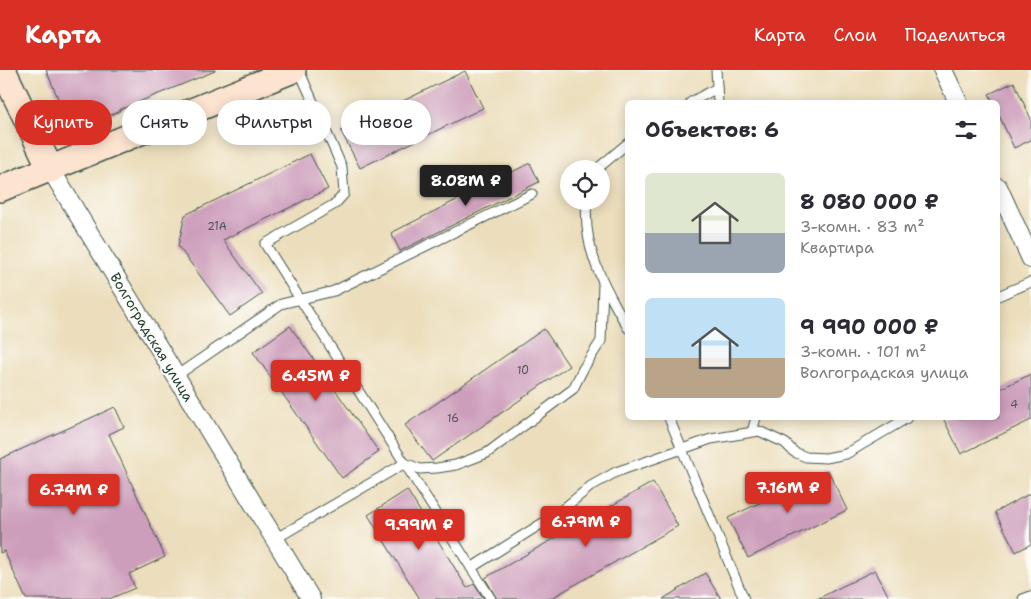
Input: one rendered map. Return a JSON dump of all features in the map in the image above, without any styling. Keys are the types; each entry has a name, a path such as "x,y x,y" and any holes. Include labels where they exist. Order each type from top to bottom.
{"street":[{"name":"Волгоградская улица","path":"3,70 51,170 311,599"},
{"path":"0,189 51,170 293,70"},
{"path":"943,70 957,100"},
{"path":"1000,191 1031,259"}],"lane":[{"path":"299,70 342,167 344,194 335,204 265,244 491,599"},
{"path":"716,70 718,100"},
{"path":"695,100 717,88"},
{"path":"608,160 625,146"},
{"path":"176,376 281,304 334,291 398,262 532,194"},
{"path":"587,210 586,228 589,247 604,283 625,322"},
{"path":"1000,295 1031,282"},
{"path":"405,463 420,469 437,468 456,465 487,454 573,389 601,341 604,283"},
{"path":"670,420 744,599"},
{"path":"752,432 755,420"},
{"path":"471,568 557,514 591,486 616,472 682,449 712,439 759,431 785,443 794,452 806,457 826,458 846,454 904,420"},
{"path":"275,539 405,463"},
{"path":"1023,599 1031,596"}],"building":[{"path":"46,70 215,70 144,100 122,100 122,109 112,114 112,100 59,100"},
{"path":"465,71 483,108 431,133 431,100 405,100"},
{"path":"1014,82 1031,119 1031,140 1014,148 1000,117 1000,100 992,100 989,94"},
{"path":"348,145 407,145 360,168"},
{"path":"310,154 328,189 223,240 262,294 230,316 178,246 185,215"},
{"path":"530,163 539,182 400,251 391,233"},
{"path":"290,326 379,452 342,478 253,352"},
{"path":"544,329 569,366 432,461 405,425"},
{"path":"1031,374 1031,420 961,454 944,420 1000,420 1000,389"},
{"path":"115,407 124,427 109,434 165,557 129,574 135,588 109,599 26,599 4,551 0,553 0,459"},
{"path":"828,470 847,510 748,558 728,518"},
{"path":"653,482 678,526 550,599 497,599 485,578"},
{"path":"407,490 467,588 474,584 484,599 420,599 368,515"},
{"path":"1031,493 1031,544 1016,552 995,512"},
{"path":"875,570 890,599 817,599"},
{"path":"705,573 721,599 663,599"}]}
